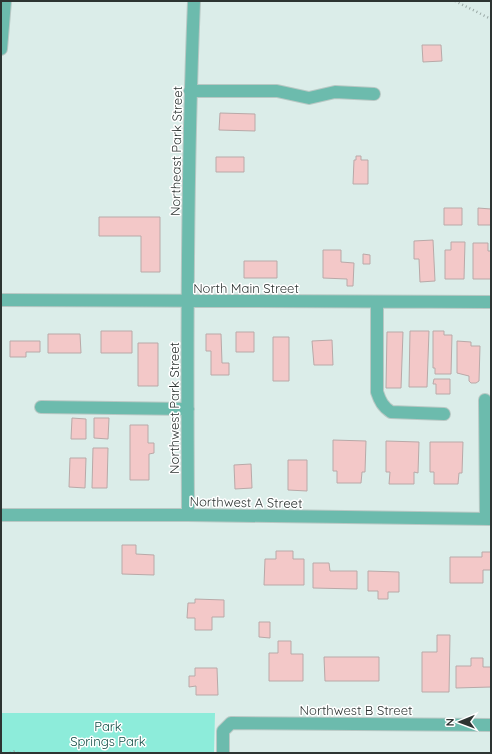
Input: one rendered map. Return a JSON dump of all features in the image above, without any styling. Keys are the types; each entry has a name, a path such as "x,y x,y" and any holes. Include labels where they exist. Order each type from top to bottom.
{"street":[{"path":"1,49 5,1"},
{"name":"Northeast Park Street","path":"187,302 190,91 194,1"},
{"path":"190,91 277,91 309,98 335,92 374,94"},
{"name":"North Main Street","path":"1,300 187,302 491,302"},
{"name":"Northwest Park Street","path":"187,302 188,515"},
{"path":"377,302 377,392 384,408 391,412 444,414"},
{"path":"485,400 488,449 488,519"},
{"path":"41,407 188,409"},
{"name":"Northwest A Street","path":"1,515 188,515 488,519"},
{"name":"Northwest B Street","path":"223,753 223,731 231,723 491,725"}],"path":[{"path":"455,1 491,19"},
{"path":"10,753 15,751 18,753"}],"green space":[{"name":"Park Springs Park","path":"1,713 215,713 214,753 1,753"}],"building":[{"path":"422,45 441,45 442,61 423,62"},
{"path":"220,113 255,114 255,131 219,130"},
{"path":"356,156 361,156 361,160 368,160 368,184 353,184 354,160 356,160"},
{"path":"216,157 244,157 244,172 216,172"},
{"path":"444,208 462,208 462,225 444,225"},
{"path":"478,208 491,209 491,225 478,225"},
{"path":"99,217 160,217 160,272 141,272 141,236 99,236"},
{"path":"433,240 435,281 420,282 419,259 414,259 414,241"},
{"path":"451,242 465,242 464,279 445,279 445,250 451,250"},
{"path":"473,243 488,243 488,251 491,251 491,279 473,279"},
{"path":"323,250 341,250 341,262 354,263 353,286 347,286 347,279 323,278"},
{"path":"363,254 370,255 370,264 363,264"},
{"path":"244,261 277,261 277,278 244,278"},
{"path":"101,331 132,331 132,353 101,353"},
{"path":"410,331 429,331 427,387 409,387"},
{"path":"433,331 444,331 444,335 452,335 451,374 435,374 435,368 433,368"},
{"path":"236,332 254,332 254,352 236,352"},
{"path":"387,332 403,332 401,388 386,388"},
{"path":"48,334 80,334 81,353 48,353"},
{"path":"206,334 221,334 222,363 229,363 229,375 211,375 211,351 206,351"},
{"path":"273,337 289,337 289,381 273,381"},
{"path":"332,340 333,365 314,365 312,341"},
{"path":"10,341 40,341 40,352 26,352 26,357 10,357"},
{"path":"457,341 471,342 471,346 480,346 479,381 476,383 471,383 469,381 469,376 457,373"},
{"path":"138,343 158,343 158,386 138,386"},
{"path":"434,379 450,379 450,394 436,394 436,384 433,384"},
{"path":"72,418 86,419 86,439 71,439"},
{"path":"94,418 109,418 108,439 94,438"},
{"path":"130,425 148,425 148,443 154,443 154,453 149,454 149,480 130,480"},
{"path":"333,440 366,441 365,472 362,472 361,483 337,483 337,471 333,471"},
{"path":"386,441 419,442 418,473 414,472 414,484 389,484 390,472 386,472"},
{"path":"430,442 463,442 462,473 459,473 458,484 434,484 434,472 430,472"},
{"path":"93,448 108,448 107,488 92,488"},
{"path":"70,458 86,458 85,488 69,487"},
{"path":"288,460 307,460 307,491 288,490"},
{"path":"251,464 252,488 235,489 234,465"},
{"path":"122,545 136,545 136,554 154,555 154,575 122,574"},
{"path":"276,551 293,551 293,559 304,559 304,585 264,585 265,559 276,559"},
{"path":"482,552 491,552 491,570 483,570 483,583 450,583 450,557 482,557"},
{"path":"313,563 329,563 330,571 357,571 357,589 313,588"},
{"path":"368,571 399,572 399,592 388,592 388,599 378,599 378,591 368,591"},
{"path":"195,599 224,600 224,617 212,617 212,630 195,630 195,618 187,618 188,603 195,603"},
{"path":"259,622 270,622 270,638 259,637"},
{"path":"437,635 450,635 449,692 422,692 422,652 437,652"},
{"path":"278,641 291,641 291,654 303,654 303,681 269,681 269,653 278,653"},
{"path":"324,657 379,657 379,681 325,681"},
{"path":"471,658 483,658 483,667 491,667 491,687 456,688 456,666 471,666"},
{"path":"195,668 217,668 218,695 196,695 196,686 189,687 189,676 195,676"}]}
